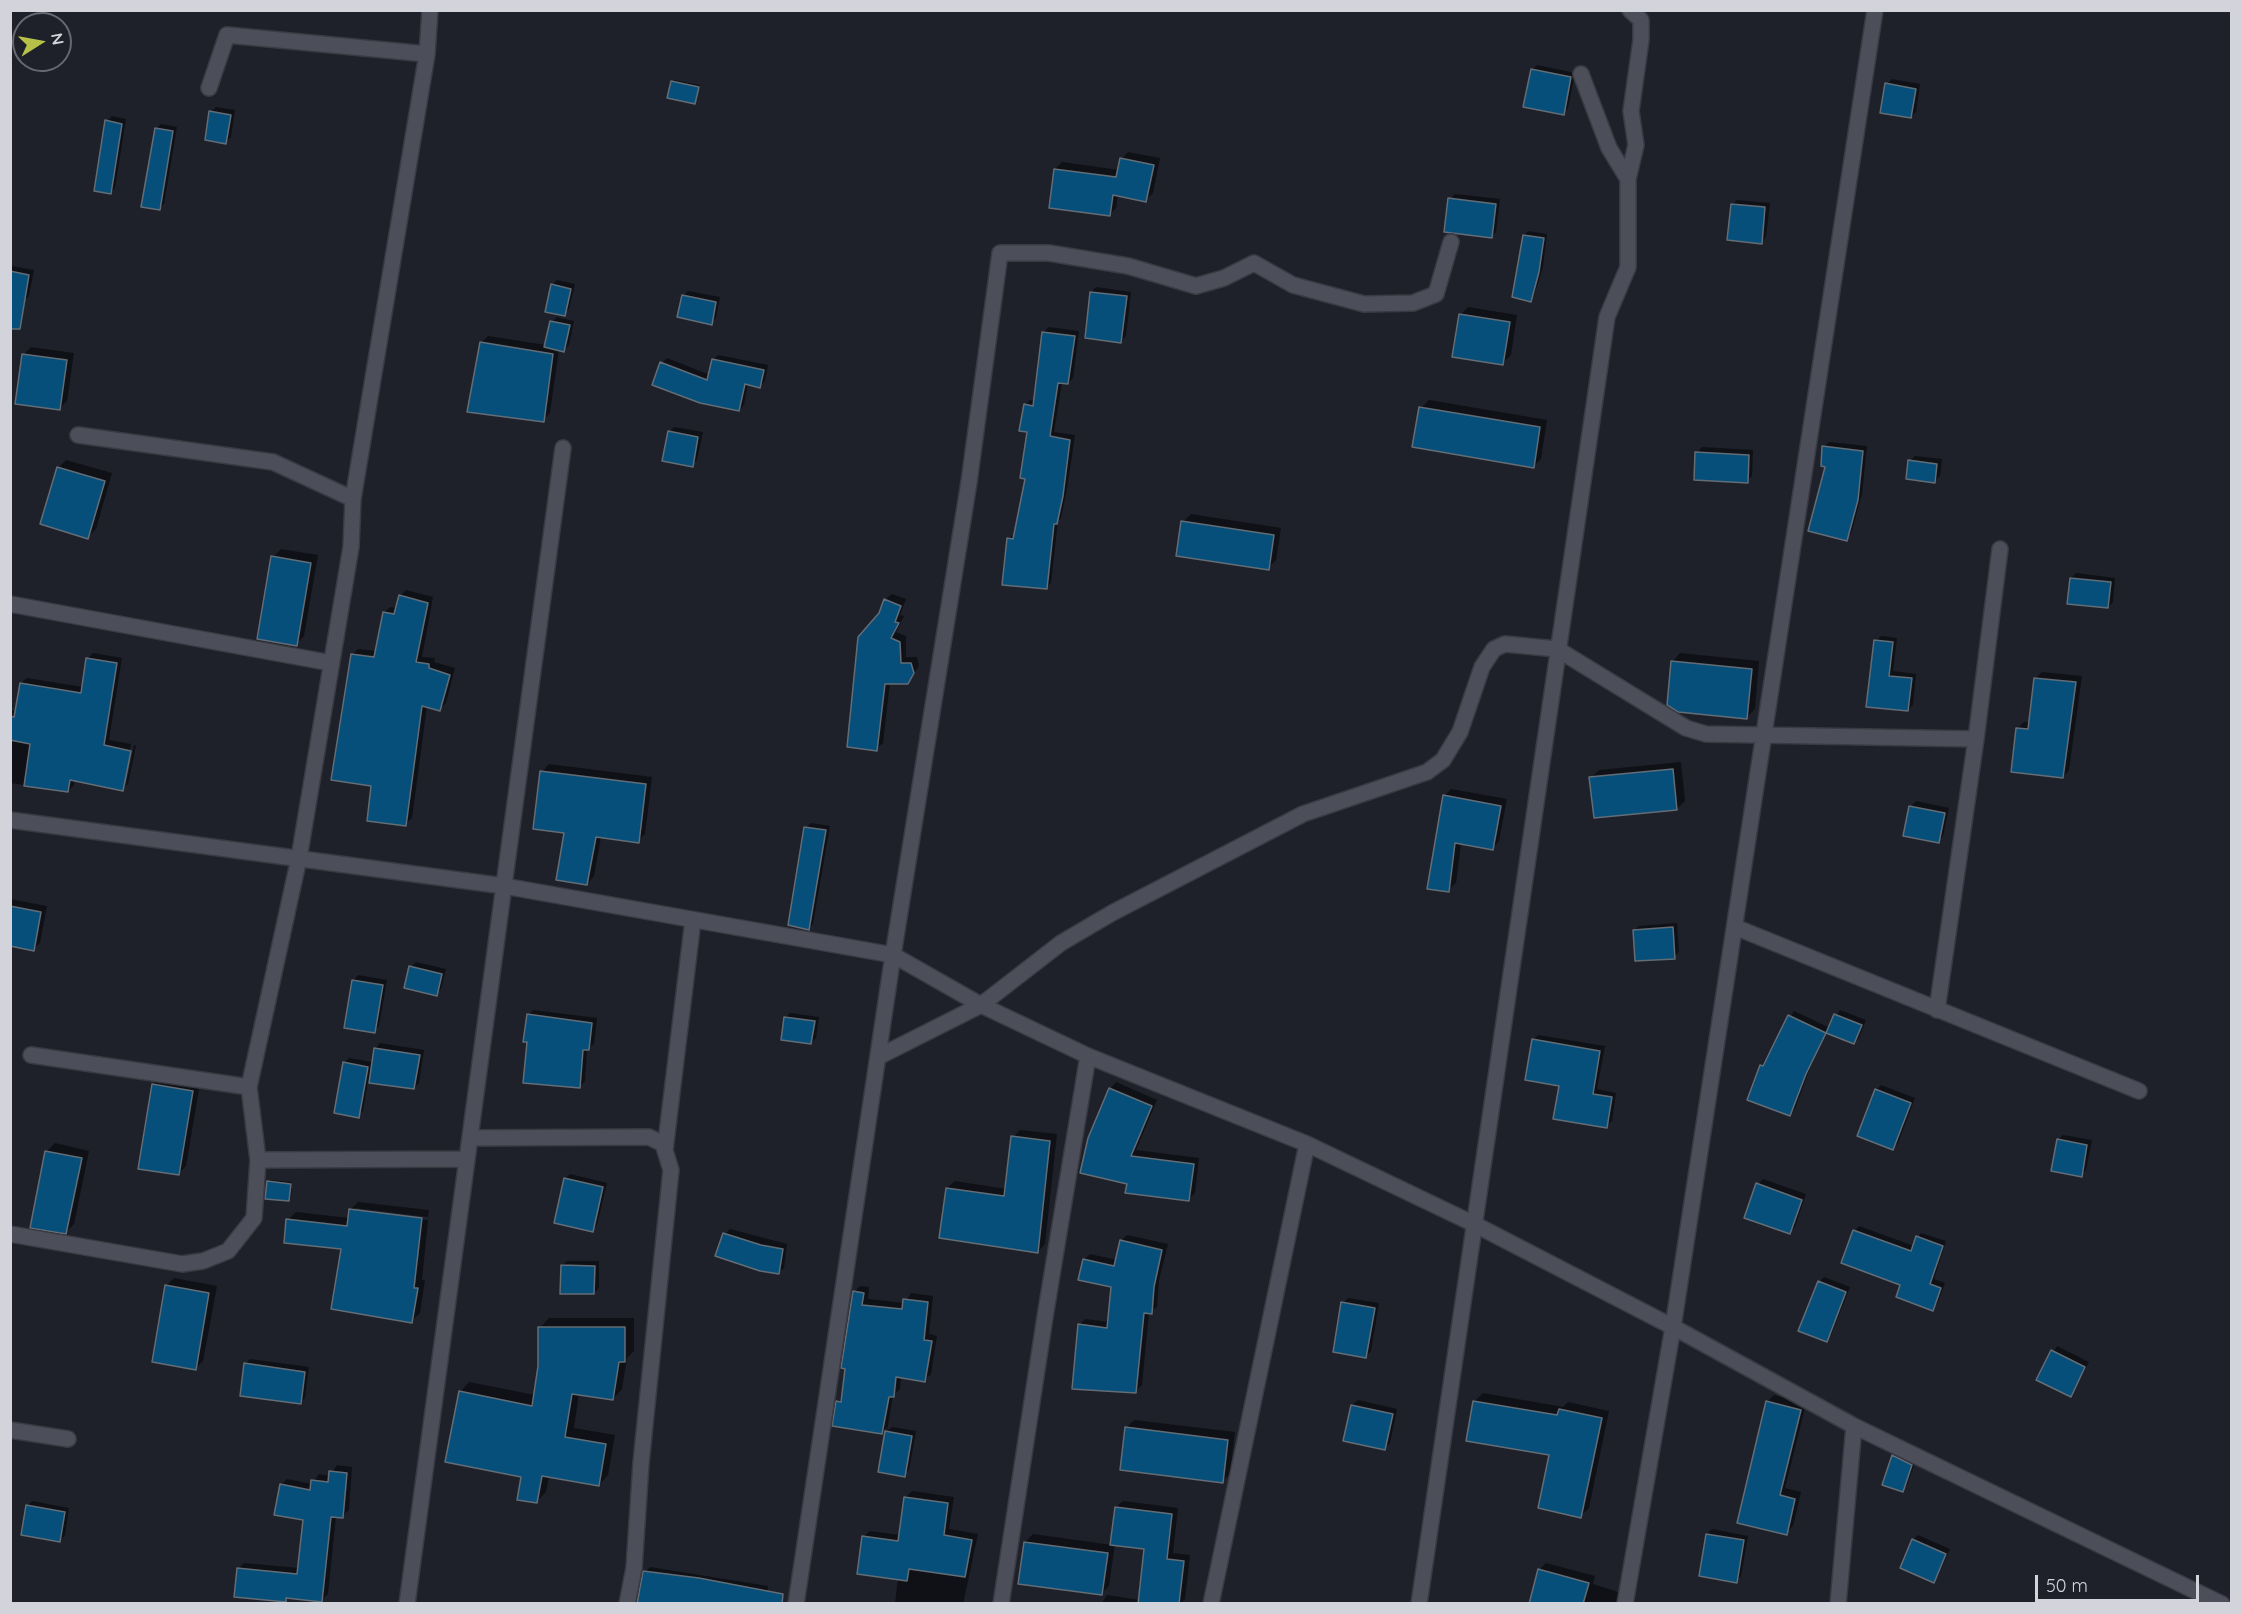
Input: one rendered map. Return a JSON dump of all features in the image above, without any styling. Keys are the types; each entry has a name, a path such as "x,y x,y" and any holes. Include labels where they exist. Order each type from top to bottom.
{"street":[{"path":"10,1234 57,1240 153,1261 182,1264 204,1261 228,1251 254,1218 258,1160 249,1087 299,858 332,663 351,547 353,499 427,54 430,10"},
{"path":"1419,1604 1607,317 1628,267 1628,179 1636,145 1631,111 1641,40 1641,20 1630,10"},
{"path":"1624,1604 1673,1327 1875,10"},
{"path":"209,88 227,35 427,54"},
{"path":"1581,74 1609,148 1628,179"},
{"path":"796,1604 893,955 969,482 1000,253 1049,253 1128,266 1196,286 1224,278 1254,262 1293,285 1364,304 1383,304 1413,303 1436,294 1451,242"},
{"path":"78,435 273,462 353,499"},
{"path":"407,1604 563,448"},
{"path":"1937,1010 1976,739 2000,549"},
{"path":"10,604 332,663"},
{"path":"878,1057 981,1005 1061,943 1112,913 1303,814 1427,772 1443,760 1460,732 1482,667 1494,649 1505,644 1557,649 1686,728 1706,734 1764,737 1976,739"},
{"path":"10,820 504,886 893,955 981,1005 1088,1056 1307,1144 1474,1224 1673,1327 1854,1426 2222,1604"},
{"path":"665,1150 693,920"},
{"path":"1735,927 2139,1091"},
{"path":"31,1055 249,1087"},
{"path":"1001,1604 1088,1056"},
{"path":"470,1138 649,1137 663,1144 671,1170 641,1463 634,1568 627,1604"},
{"path":"1211,1604 1307,1144"},
{"path":"258,1160 467,1159"},
{"path":"1834,1602 1854,1426"},
{"path":"10,1430 68,1439"}],"building":[{"path":"1531,69 1571,77 1564,115 1523,107"},
{"path":"671,81 699,87 695,104 667,98"},
{"path":"1885,83 1916,89 1911,118 1880,113"},
{"path":"209,111 231,115 226,144 205,140"},
{"path":"105,120 122,124 111,194 94,191"},
{"path":"155,128 173,131 160,210 141,207"},
{"path":"1120,158 1154,165 1146,202 1113,195 1110,216 1049,208 1054,169 1116,177"},
{"path":"1448,198 1496,204 1492,238 1444,232"},
{"path":"1731,204 1765,207 1762,244 1727,240"},
{"path":"1523,235 1544,238 1539,272 1531,302 1512,297"},
{"path":"10,271 29,275 20,329 10,329"},
{"path":"551,284 571,289 565,316 545,312"},
{"path":"1090,292 1127,296 1121,343 1085,338"},
{"path":"682,295 716,302 712,325 677,317"},
{"path":"1459,314 1510,322 1503,365 1452,357"},
{"path":"550,321 570,325 564,352 544,347"},
{"path":"1042,332 1075,336 1068,384 1058,383 1050,436 1070,440 1063,496 1057,524 1054,524 1047,589 1002,585 1007,538 1013,539 1025,479 1020,478 1027,432 1019,431 1024,404 1033,406"},
{"path":"480,342 553,354 544,422 467,412"},
{"path":"22,354 67,360 60,410 15,404"},
{"path":"712,359 764,370 760,388 745,384 739,411 700,403 652,385 660,362 707,380"},
{"path":"1419,407 1540,427 1534,468 1412,447"},
{"path":"668,431 698,437 693,467 662,461"},
{"path":"1822,446 1863,451 1858,500 1847,541 1808,531 1825,467 1821,466"},
{"path":"1695,452 1749,455 1748,483 1694,480"},
{"path":"1908,460 1937,464 1935,483 1906,479"},
{"path":"57,467 105,481 88,539 40,524"},
{"path":"1181,521 1274,535 1269,570 1176,556"},
{"path":"271,556 311,563 297,646 257,639"},
{"path":"2070,578 2111,582 2108,608 2067,604"},
{"path":"399,595 428,603 416,662 429,664 429,668 450,675 440,711 422,706 406,826 367,821 371,786 331,780 351,654 374,657 383,612 394,614"},
{"path":"884,599 901,606 895,622 899,623 891,638 900,642 901,663 911,663 914,673 908,684 885,684 877,751 847,747 858,637 879,613"},
{"path":"1874,640 1893,642 1889,676 1912,678 1908,711 1866,707"},
{"path":"86,658 117,663 104,745 131,751 123,791 70,780 68,792 24,786 30,744 10,740 10,716 14,717 20,683 81,693"},
{"path":"1671,661 1752,669 1747,719 1678,712 1667,705"},
{"path":"2034,678 2076,682 2063,778 2011,772 2016,728 2028,729"},
{"path":"1673,769 1677,810 1594,818 1589,777"},
{"path":"540,771 646,784 639,843 596,837 587,885 556,880 564,833 533,829"},
{"path":"1443,795 1501,806 1493,850 1455,843 1449,892 1427,889"},
{"path":"1909,806 1945,813 1939,843 1903,836"},
{"path":"804,827 826,830 809,930 788,925"},
{"path":"10,906 41,912 34,951 10,946"},
{"path":"1673,927 1675,959 1635,961 1633,930"},
{"path":"409,966 442,974 437,996 404,988"},
{"path":"352,980 383,985 375,1033 344,1028"},
{"path":"527,1014 592,1023 589,1050 583,1050 580,1088 523,1083 527,1042 523,1042"},
{"path":"1834,1014 1862,1025 1854,1044 1826,1033"},
{"path":"1788,1015 1826,1033 1806,1074 1790,1116 1747,1100 1760,1065 1763,1066"},
{"path":"784,1017 815,1021 811,1044 781,1040"},
{"path":"1532,1039 1600,1051 1593,1094 1612,1097 1607,1128 1553,1119 1559,1086 1525,1080"},
{"path":"374,1048 420,1055 414,1089 369,1083"},
{"path":"343,1062 368,1067 359,1118 334,1113"},
{"path":"152,1084 193,1091 179,1175 138,1169"},
{"path":"1109,1088 1152,1106 1131,1156 1194,1164 1189,1201 1125,1193 1127,1184 1080,1173 1088,1138"},
{"path":"1875,1089 1911,1103 1893,1150 1857,1136"},
{"path":"1011,1136 1050,1141 1038,1253 939,1238 946,1188 1004,1196"},
{"path":"2057,1139 2087,1145 2082,1177 2051,1171"},
{"path":"45,1151 82,1158 66,1234 30,1228"},
{"path":"564,1178 603,1187 593,1232 554,1223"},
{"path":"267,1181 291,1184 289,1201 265,1199"},
{"path":"1756,1183 1802,1200 1790,1234 1744,1218"},
{"path":"349,1209 422,1218 414,1288 418,1288 412,1323 331,1309 341,1249 284,1243 286,1219 347,1226"},
{"path":"1853,1230 1911,1251 1916,1236 1943,1246 1930,1284 1941,1288 1933,1311 1896,1297 1900,1285 1841,1263"},
{"path":"723,1233 761,1245 783,1249 779,1274 760,1271 715,1256"},
{"path":"1120,1240 1162,1250 1154,1287 1152,1314 1144,1313 1136,1393 1072,1389 1078,1324 1107,1328 1111,1287 1078,1280 1083,1259 1114,1266"},
{"path":"561,1265 595,1266 594,1294 560,1294"},
{"path":"1818,1281 1846,1292 1827,1342 1798,1331"},
{"path":"165,1285 209,1293 196,1370 152,1362"},
{"path":"853,1291 864,1293 862,1305 902,1309 903,1299 928,1302 924,1340 932,1341 925,1382 896,1377 894,1397 889,1397 882,1434 832,1426 836,1401 841,1402 845,1369 841,1368"},
{"path":"1341,1302 1375,1308 1366,1358 1333,1352"},
{"path":"538,1327 625,1327 625,1362 619,1362 613,1400 572,1394 565,1437 606,1444 599,1486 542,1476 537,1503 517,1500 521,1477 445,1462 459,1391 532,1406 538,1366"},
{"path":"2051,1350 2085,1367 2071,1397 2036,1380"},
{"path":"244,1363 305,1372 301,1404 240,1396"},
{"path":"1473,1401 1557,1415 1559,1409 1602,1418 1581,1518 1538,1508 1549,1455 1466,1441"},
{"path":"1766,1401 1801,1410 1780,1495 1795,1499 1787,1535 1737,1523"},
{"path":"1351,1405 1393,1414 1385,1450 1343,1441"},
{"path":"1125,1427 1228,1440 1223,1483 1120,1470"},
{"path":"885,1431 912,1436 905,1477 878,1472"},
{"path":"1892,1455 1912,1465 1903,1492 1882,1485"},
{"path":"329,1471 347,1473 343,1518 331,1517 322,1602 286,1598 286,1602 234,1597 237,1568 297,1574 303,1520 274,1515 280,1484 310,1490 311,1480 328,1482"},
{"path":"904,1497 948,1503 944,1535 972,1540 965,1577 909,1569 907,1581 857,1574 862,1536 898,1541"},
{"path":"26,1505 65,1512 60,1542 21,1535"},
{"path":"1115,1507 1172,1514 1167,1559 1184,1561 1179,1604 1138,1604 1144,1549 1110,1545"},
{"path":"1706,1534 1744,1540 1737,1583 1699,1576"},
{"path":"1912,1539 1946,1554 1934,1583 1900,1568"},
{"path":"1024,1542 1108,1553 1102,1595 1018,1584"},
{"path":"1538,1569 1589,1583 1583,1604 1529,1604"},
{"path":"643,1571 699,1578 783,1594 782,1604 637,1604"}]}
